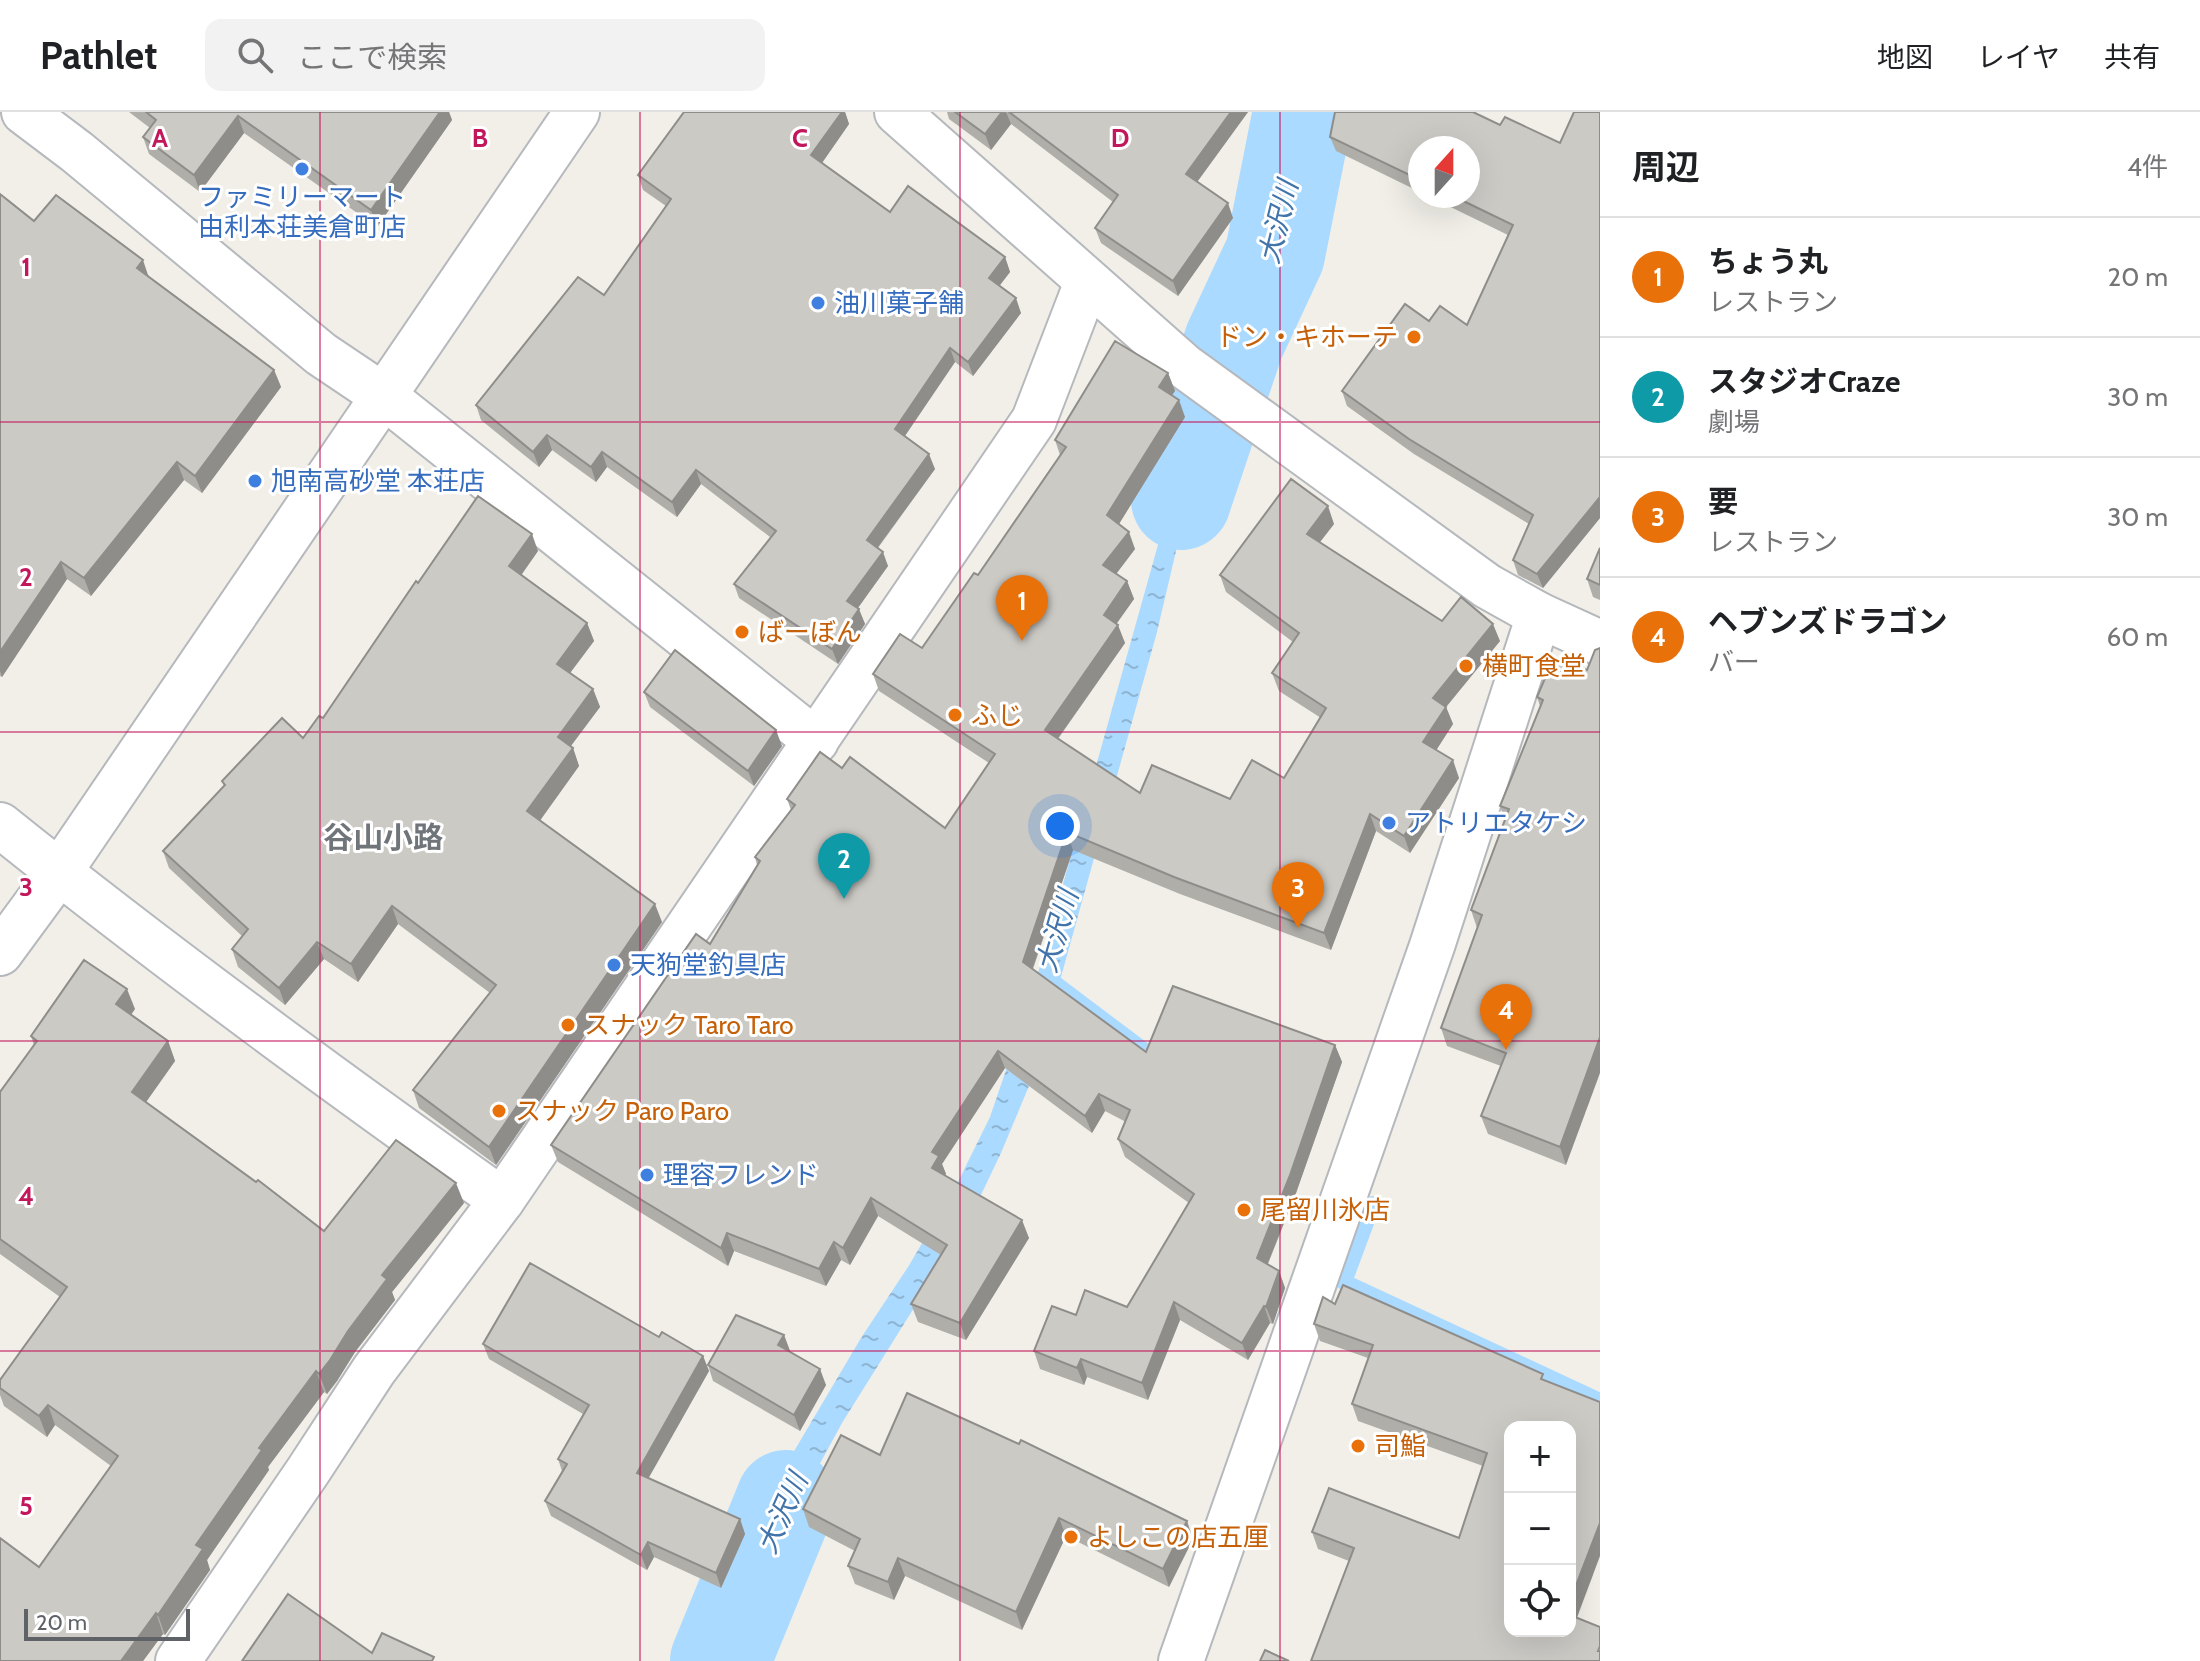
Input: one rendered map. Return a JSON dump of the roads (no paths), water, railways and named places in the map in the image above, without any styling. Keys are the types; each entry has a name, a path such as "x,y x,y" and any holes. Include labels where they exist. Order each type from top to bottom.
{"street":[{"path":"24,112 77,152 321,354 385,397 816,741"},
{"path":"0,953 58,874 577,112"},
{"path":"897,112 1184,366 1487,586 1539,615 1595,629"},
{"path":"178,1661 374,1370 502,1200 1034,420 1087,282"},
{"path":"1181,1661 1432,946 1539,615"},
{"path":"0,825 58,874 300,1056 502,1200"}],"water":[{"path":"1291,112 1320,112 1296,251 1281,293 1246,360 1223,343 1268,244"},
{"path":"1198,402 1217,415 1184,517 1157,632 1034,1074 969,1220 842,1423 793,1513 745,1634 717,1624 777,1480 957,1184 990,1117 1033,991"}],"waterway":[{"name":"大沢川","path":"1181,500 1234,342 1275,254 1303,112"},
{"path":"1045,976 1150,1055"},
{"path":"1373,1204 1344,1282 1600,1401"},
{"name":"大沢川","path":"720,1661 786,1500"}],"place":[{"name":"ファミリーマート 由利本荘美倉町店","path":"302,169"},
{"name":"油川菓子舗","path":"818,303"},
{"name":"ドン・キホーテ","path":"1414,337"},
{"name":"旭南高砂堂 本荘店","path":"255,481"},
{"name":"ばーぼん","path":"742,632"},
{"name":"ちょう丸","path":"1022,641"},
{"name":"横町食堂","path":"1466,666"},
{"name":"ふじ","path":"955,715"},
{"name":"アトリエタケシ","path":"1389,823"},
{"name":"スタジオCraze","path":"844,899"},
{"name":"要","path":"1298,928"},
{"name":"天狗堂釣具店","path":"614,965"},
{"name":"スナック Taro Taro","path":"568,1025"},
{"name":"ヘブンズドラゴン","path":"1506,1050"},
{"name":"スナック Paro Paro","path":"499,1111"},
{"name":"理容フレンド","path":"647,1175"},
{"name":"尾留川氷店","path":"1244,1210"},
{"name":"司鮨","path":"1358,1446"},
{"name":"よしこの店五厘","path":"1071,1537"}],"district":[{"name":"谷山小路","path":"383,838"}]}
